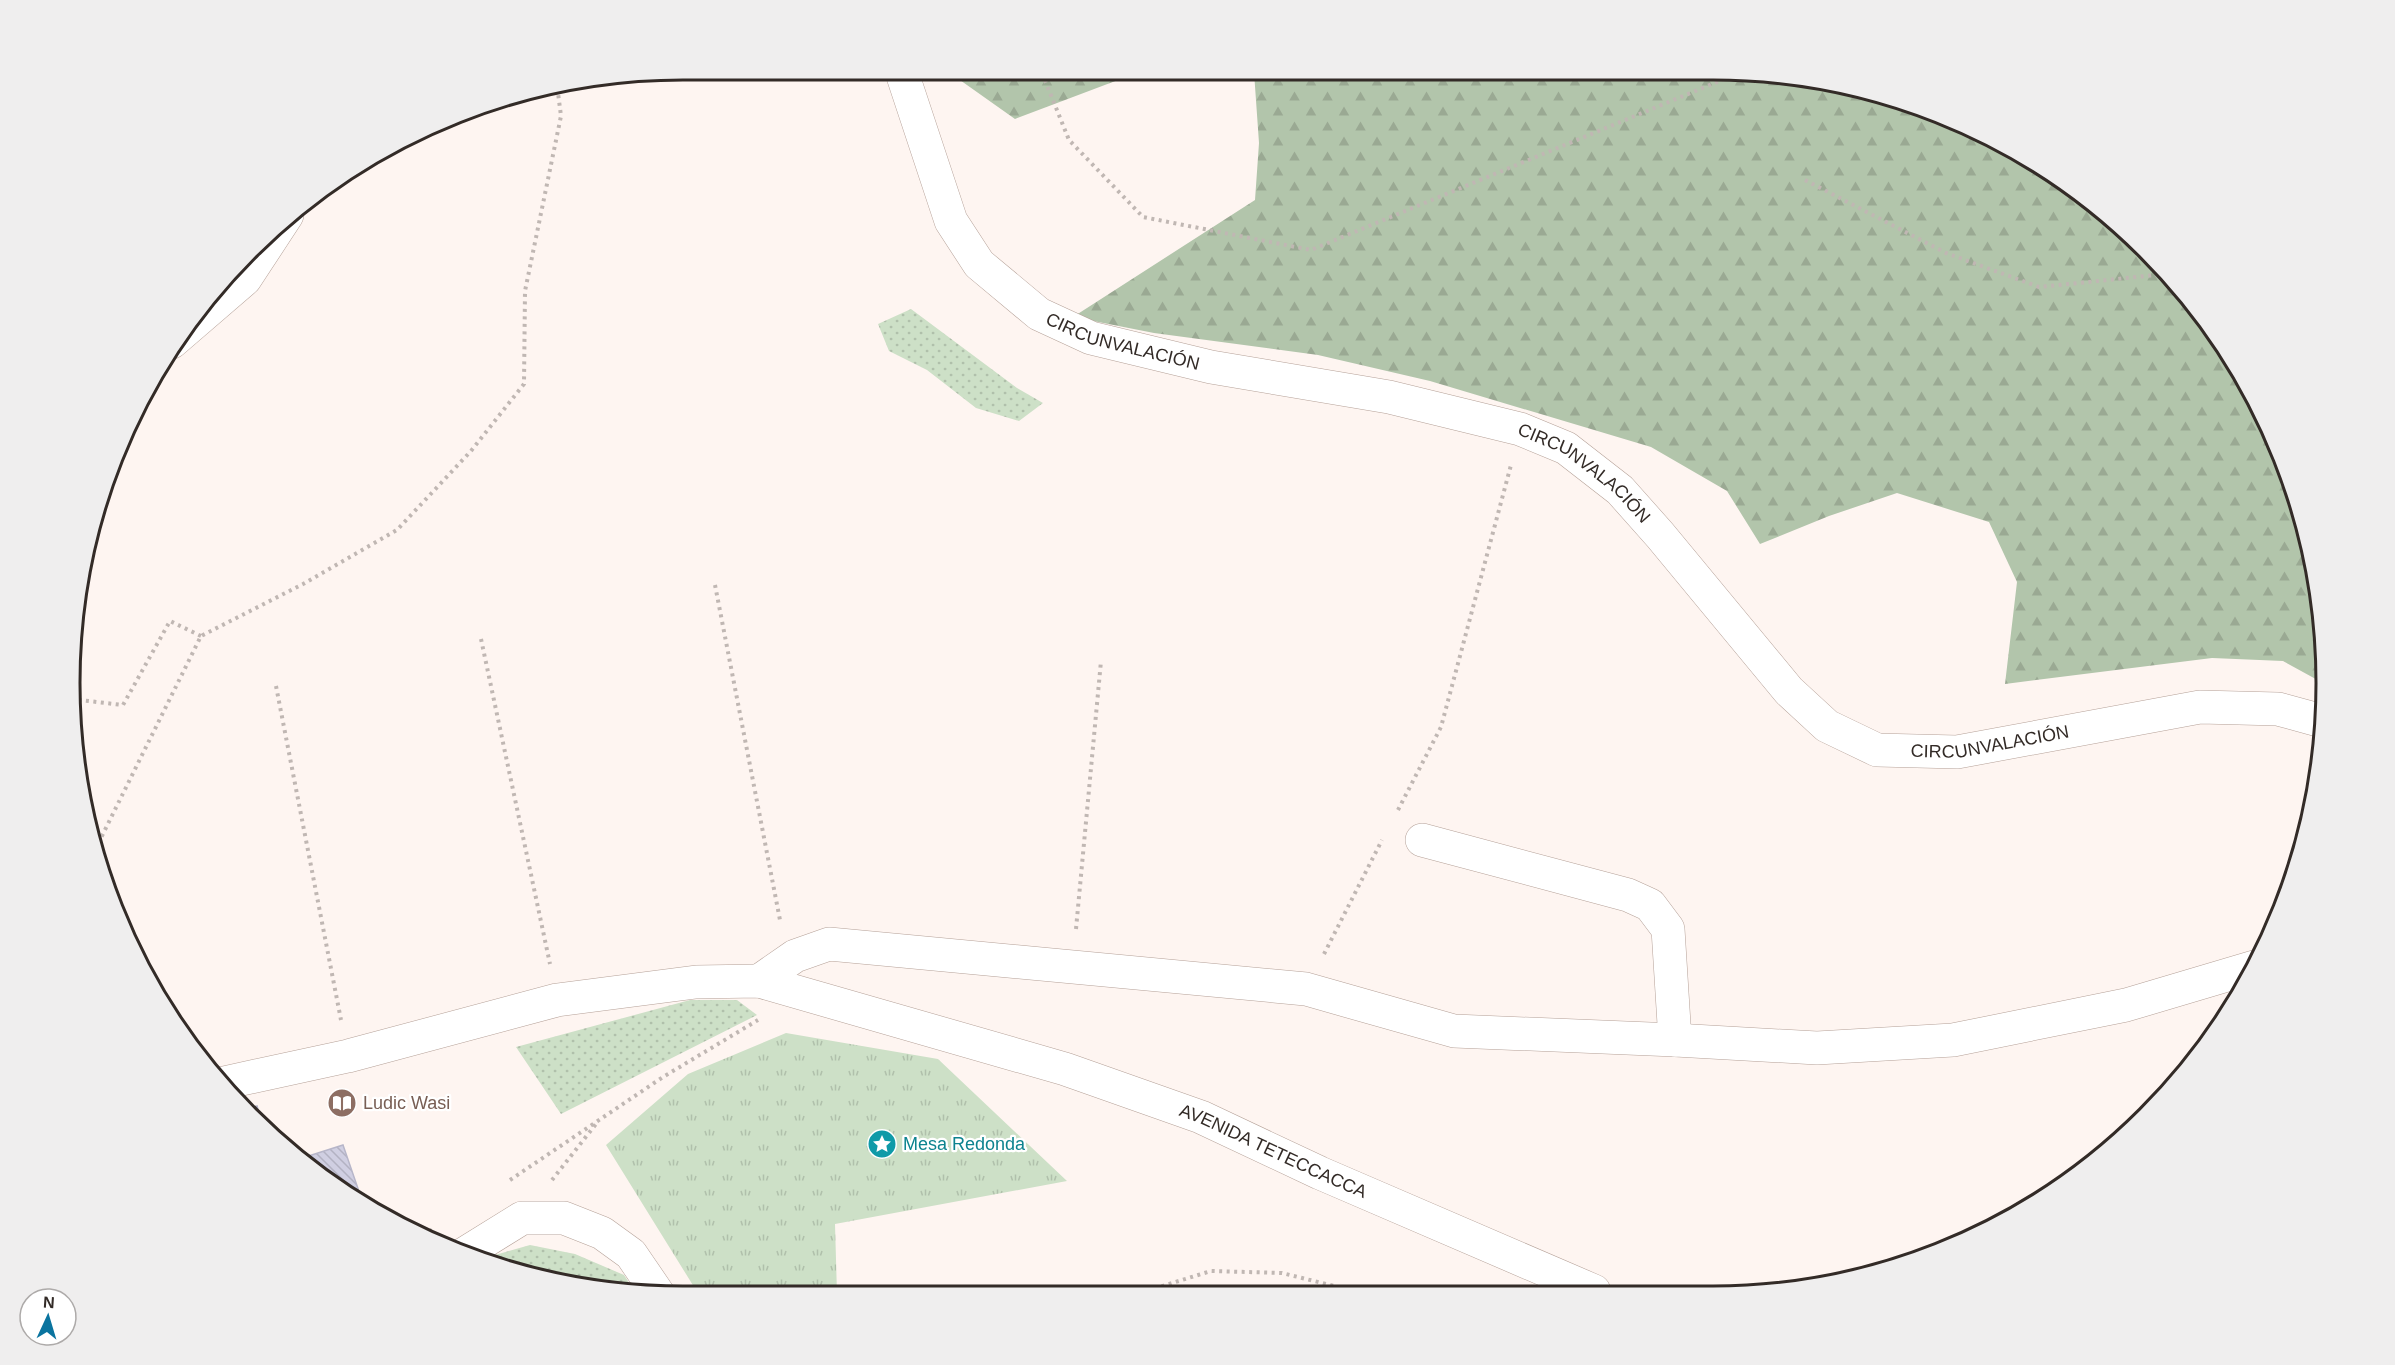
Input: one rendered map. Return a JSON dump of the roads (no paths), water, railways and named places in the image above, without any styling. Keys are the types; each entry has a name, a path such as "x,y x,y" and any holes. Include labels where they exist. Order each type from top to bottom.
{"main road":[{"name":"CIRCUNVALACIÓN","path":"904,79 951,221 978,264 1039,314 1091,338 1211,367 1410,401 1520,429 1566,448 1620,490 1789,691 1827,726 1877,750 1957,752 2200,707 2278,709 2314,719"},
{"path":"207,311 244,279 265,247"},
{"path":"1422,840 1628,895 1650,905 1668,929 1675,1040"},
{"path":"759,981 795,956 830,944 1306,989 1454,1031 1817,1048 1953,1040 2126,1005 2242,971"},
{"name":"AVENIDA TETECCACCA","path":"230,1082 348,1056 557,1000 696,982 759,981 1065,1069 1201,1117 1320,1173 1580,1286"},
{"path":"474,1248 522,1218 564,1218 602,1233 631,1254 652,1284"}],"place":[{"name":"Ludic Wasi","path":"342,1103"},
{"name":"Mesa Redonda","path":"882,1144"}]}
